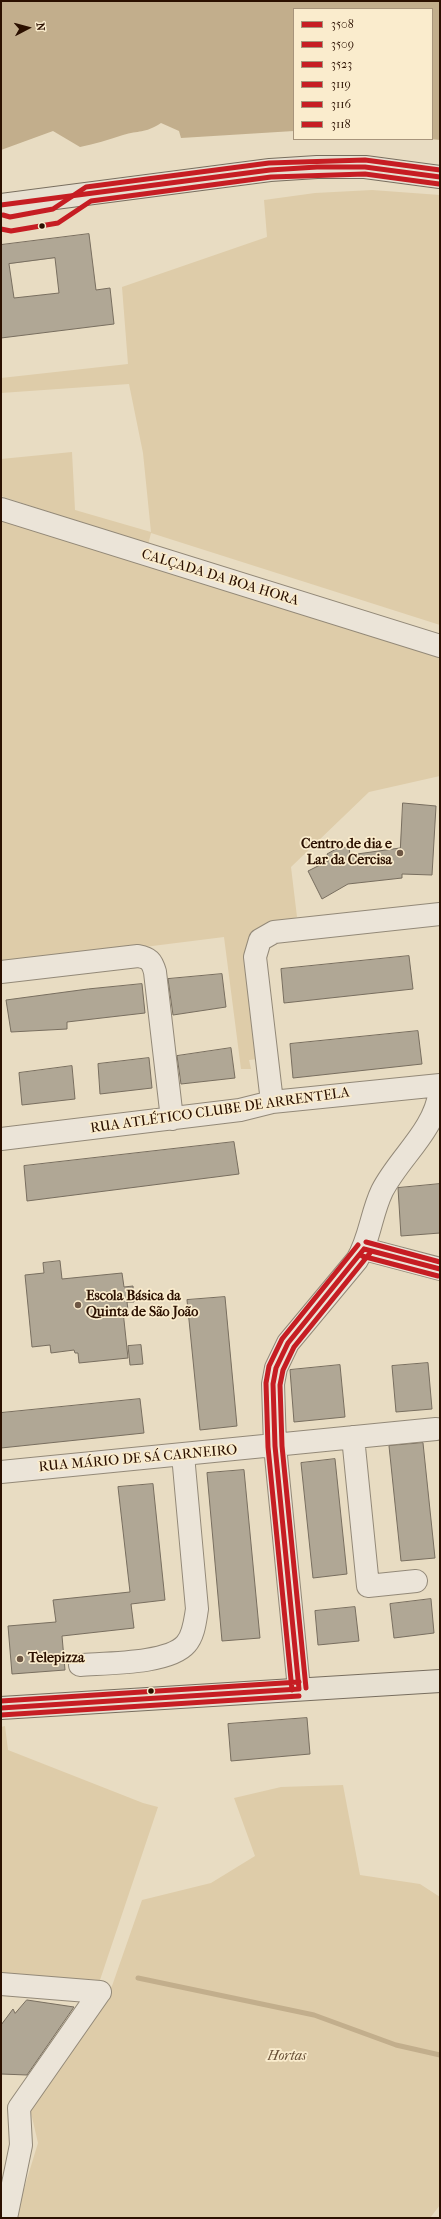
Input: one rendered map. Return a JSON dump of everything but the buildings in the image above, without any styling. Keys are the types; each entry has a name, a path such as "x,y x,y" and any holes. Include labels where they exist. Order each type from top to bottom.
{"main road":[{"path":"1,205 263,171 317,167 365,167 440,176"},
{"path":"1,1708 299,1688 440,1681"}],"street":[{"name":"CALÇADA DA BOA HORA","path":"1,509 440,646"},
{"path":"272,1102 255,957 260,940 274,932 440,914"},
{"path":"1,972 138,956 148,958 153,964 155,972 172,1119"},
{"name":"RUA ATLÉTICO CLUBE DE ARRENTELA","path":"1,1136 172,1119 240,1110 272,1102 440,1085"},
{"path":"299,1688 275,1446 273,1384 288,1343 357,1260 364,1249 375,1207 383,1190 433,1119 440,1091"},
{"path":"364,1249 440,1269"},
{"name":"RUA MÁRIO DE SÁ CARNEIRO","path":"1,1472 436,1429"},
{"path":"353,1438 368,1586 416,1581"},
{"path":"80,1665 161,1658 176,1652 186,1644 194,1628 197,1610 183,1455"},
{"path":"1,1984 100,1992 19,2108 20,2145 6,2218"}],"green space":[{"path":"372,190 440,195 440,625 151,533 148,545 1,496 1,459 72,452 75,510 151,532 143,453 129,384 1,393 1,378 128,364 122,287 267,237 264,200 315,193"},
{"path":"1,517 440,655 440,776 369,792 291,867 297,917 263,928 251,936 247,942 258,1059 249,1060 251,1069 241,1069 224,937 1,965"},
{"path":"5,1726 8,1750 143,1803 158,1807 100,1980 1,1976 1,1727"},
{"name":"Hortas","path":"343,1785 360,1875 420,1884 440,1897 440,2205 430,2218 15,2218 38,2143 29,2104 112,1986 142,1900 211,1883 255,1856 234,1798 281,1787"}],"shaded area":[{"path":"1,1 440,1 440,140 433,139 433,8 293,8 293,131 181,138 179,131 161,123 146,130 80,147 53,131 1,150"}],"waterway":[{"path":"138,1978 314,2015 396,2045 440,2055"}],"transit line":[{"name":"3118","path":"3,215 10,217 53,209 86,187 269,163 365,160 440,170"},
{"name":"3523","path":"1,205 270,170 317,167 365,167 440,177"},
{"name":"3116","path":"1,229 11,231 58,223 91,201 271,177 365,174 439,184"},
{"name":"3119","path":"366,1242 440,1262"},
{"name":"3119","path":"292,1690 268,1447 266,1383 269,1366 282,1339 358,1245"},
{"name":"3508","path":"364,1249 440,1269"},
{"name":"3508","path":"299,1689 275,1446 273,1384 276,1368 288,1343 364,1249"},
{"name":"3509","path":"306,1688 282,1446 280,1385 283,1370 294,1347 370,1253"},
{"name":"3509","path":"362,1256 438,1276"},
{"name":"3119","path":"1,1701 299,1682"},
{"name":"3508","path":"1,1708 299,1689"},
{"name":"3509","path":"1,1715 299,1696"}],"place":[{"name":"Centro de dia e Lar da Cercisa","path":"400,853"},
{"name":"Escola Básica da Quinta de São João","path":"78,1305"},
{"name":"Telepizza","path":"20,1659"}]}
